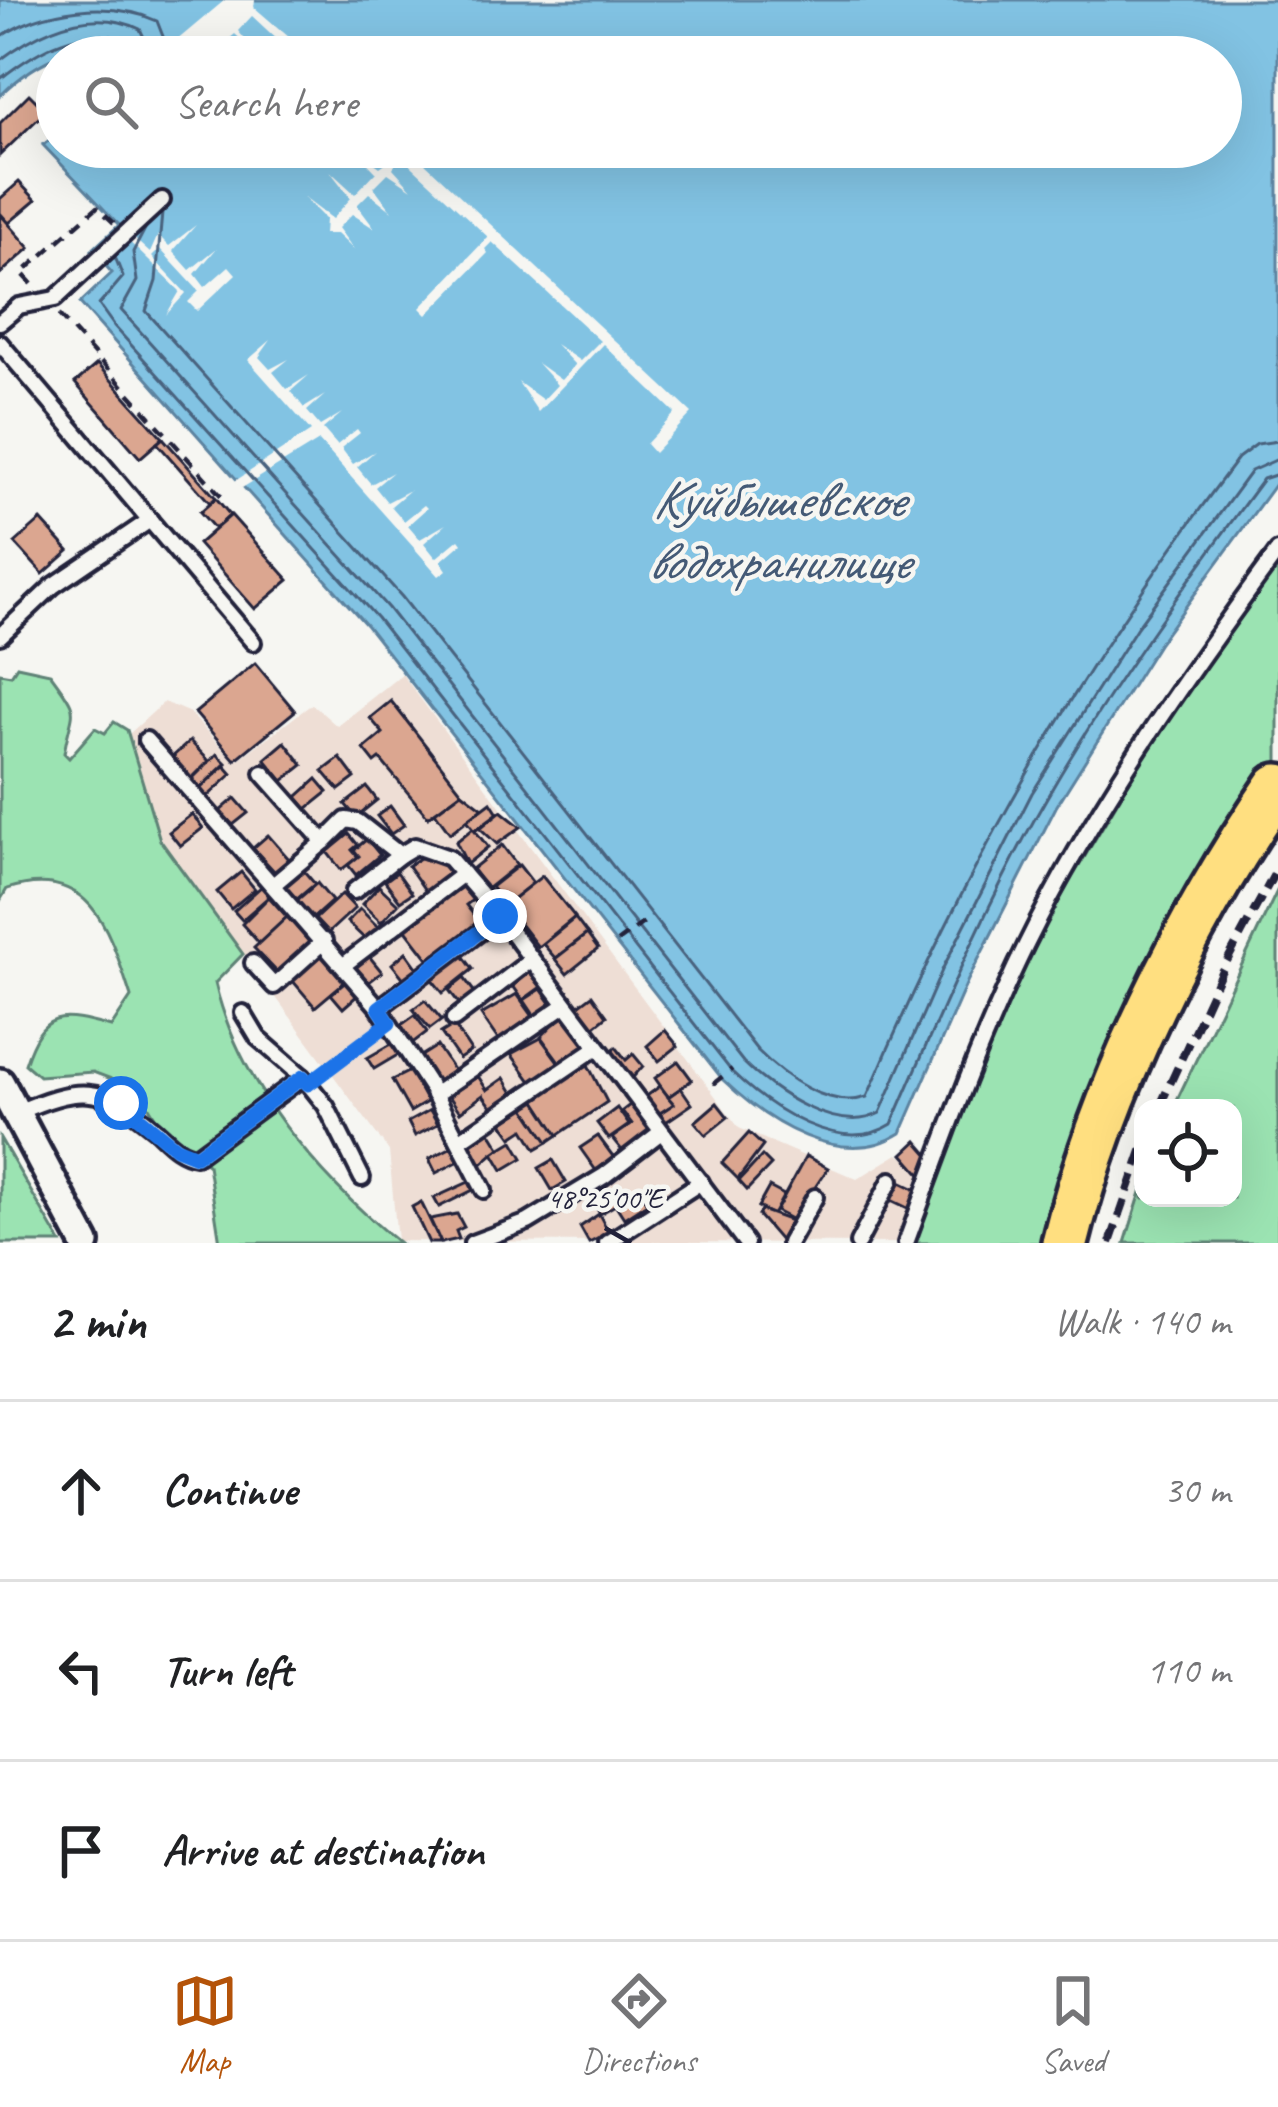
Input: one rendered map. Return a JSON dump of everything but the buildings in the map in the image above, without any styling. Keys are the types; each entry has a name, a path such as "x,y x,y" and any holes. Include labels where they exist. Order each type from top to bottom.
{"main road":[{"path":"1065,1243 1094,1151 1158,1000 1198,919 1278,787"}],"street":[{"path":"0,1083 85,1243"}],"lane":[{"path":"0,322 19,306 56,298 162,200"},
{"path":"0,343 253,642"},
{"path":"0,636 53,586 149,520"},
{"path":"907,1243 988,1028 1028,941 1171,697 1278,551"},
{"path":"146,740 379,1008 434,1095 484,1190"},
{"path":"263,773 324,842"},
{"path":"273,885 346,820 358,822 400,855"},
{"path":"354,891 415,845 449,858 500,916 744,1242"},
{"path":"345,964 463,874"},
{"path":"379,1008 500,916"},
{"path":"254,963 274,986 324,941"},
{"path":"454,1019 531,960"},
{"path":"434,1095 565,1005"},
{"path":"243,1013 258,1037 306,1080 326,1106 362,1178"},
{"path":"459,1141 596,1048"},
{"path":"15,1113 62,1093 91,1090 121,1103 176,1148 196,1156 306,1080"},
{"path":"472,1243 528,1222 604,1177 661,1132"},
{"path":"858,1243 891,1180"},
{"path":"607,1243 701,1182"},
{"path":"789,1243 814,1197"}],"path":[{"path":"108,218 97,207 22,273 225,500"},
{"path":"617,941 647,920"},
{"path":"306,1080 389,1023"},
{"path":"713,1084 732,1069"}],"shaded area":[{"path":"402,674 739,1128 857,1179 898,1154 934,1175 906,1243 397,1241 389,1151 160,840 128,735 164,702 190,713 235,762 312,704 337,726"}],"green space":[{"path":"1278,561 1278,760 1262,783 1047,1243 906,1243 1037,937 1179,698"},
{"path":"17,666 50,673 67,697 72,712 64,753 69,758 95,728 105,733 114,722 127,730 160,840 243,954 215,983 243,1058 312,1159 399,1243 220,1243 208,1165 159,1123 138,1089 93,1072 39,1076 25,1064 47,1025 66,1018 111,1027 131,997 105,928 78,894 59,885 36,883 7,889 0,901 0,673 11,675"},
{"path":"1278,889 1278,1243 1125,1243 1136,1207 1242,1207 1242,1099 1177,1099"},
{"path":"0,1138 61,1243 0,1243"}],"water":[{"name":"Куйбышевское водохранилище","path":"0,0 1278,0 1278,480 1159,643 1056,807 968,980 901,1133 854,1147 830,1144 782,1125 723,1080 367,626 80,303 112,273 92,250 119,225 65,168 1242,168 1242,36 36,36 36,68 0,96"}],"pier":[{"path":"225,0 255,0 254,7 288,36 273,36 252,16 238,31 242,36 182,36"},
{"path":"372,168 393,168 412,189 388,173 374,187 392,211 369,193 357,205 375,229 352,214 338,228 355,251 337,234 324,234 325,219 303,197 332,219 351,198 329,170 355,194 376,172"},
{"path":"414,168 430,168 692,413 654,453 646,444 675,413 603,344 538,412 518,382 543,400 557,385 537,363 561,380 575,365 555,344 580,361 600,341 492,242 485,249 488,253 427,315 420,308 488,237"},
{"path":"196,225 173,251 190,270 217,248 195,274 205,287 229,266 236,274 197,311 188,302 199,291 160,249 152,257 186,293 166,315 180,291 116,229 120,226 150,253 158,235 169,246"},
{"path":"271,340 259,357 270,369 289,359 273,372 287,389 309,375 291,391 304,408 325,395 307,411 320,426 342,413 323,429 337,445 357,429 360,433 341,448 353,464 375,451 357,467 371,484 393,472 375,487 387,502 410,490 391,506 404,521 424,505 427,508 408,525 420,539 446,524 424,543 436,558 459,539 462,543 441,561 447,570 439,576 319,441 242,488 235,481 311,431 248,360"}],"railway":[{"path":"1163,1099 1221,972 1278,867"},
{"path":"1110,1243 1134,1174"}],"route":[{"path":"121,1103 187,1156 196,1156 303,1077 308,1084 389,1023 379,1008 500,916"}]}
